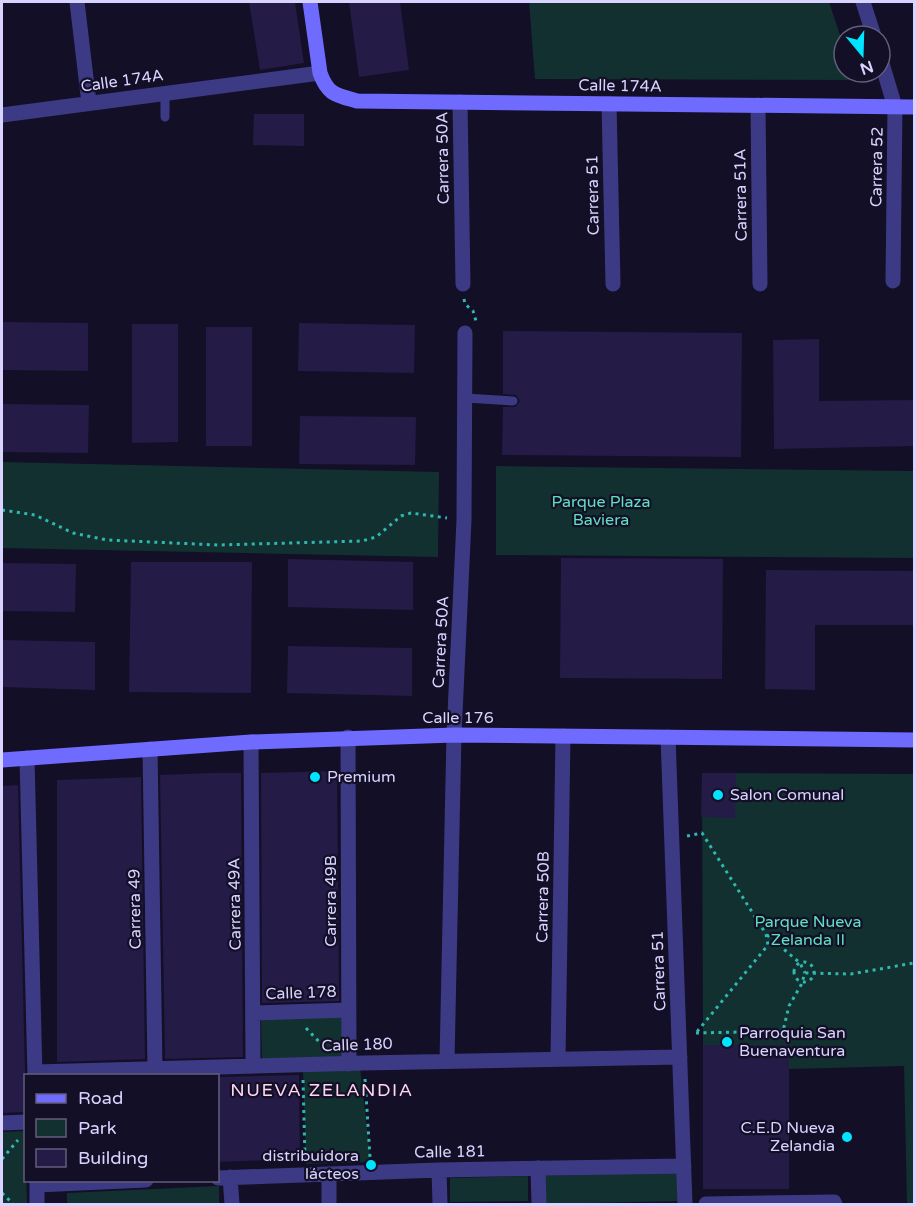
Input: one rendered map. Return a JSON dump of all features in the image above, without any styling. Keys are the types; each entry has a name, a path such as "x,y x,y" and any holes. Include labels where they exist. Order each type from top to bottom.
{"street":[{"path":"77,2 89,103"},
{"path":"310,2 320,73"},
{"path":"863,2 870,24"},
{"name":"Calle 174A","path":"2,115 320,73 327,89 332,93 357,101 915,107"},
{"name":"Carrera 52","path":"888,84 895,107 893,281"},
{"name":"Carrera 50A","path":"460,102 463,284"},
{"name":"Carrera 51","path":"609,104 613,284"},
{"name":"Carrera 51A","path":"758,105 760,284"},
{"name":"Carrera 50A","path":"447,1061 454,735 464,520 465,333"},
{"name":"Calle 176","path":"2,760 348,737 454,735 915,740"},
{"name":"Carrera 50B","path":"558,1059 564,736"},
{"name":"Carrera 49B","path":"348,737 349,1064"},
{"name":"Carrera 51","path":"668,737 685,1204"},
{"name":"Carrera 49A","path":"251,742 253,1066"},
{"name":"Carrera 49","path":"150,749 155,1069"},
{"path":"27,758 35,1074"},
{"name":"Calle 178","path":"254,1012 349,1010"},
{"name":"Calle 180","path":"35,1074 253,1066 680,1057"},
{"path":"2,1124 24,1122"},
{"name":"Calle 181","path":"224,1178 439,1170 684,1166"},
{"path":"538,1168 539,1204"},
{"path":"439,1170 440,1204"},
{"path":"329,1174 329,1204"},
{"path":"224,1178 232,1204"},
{"path":"37,1204 37,1183 73,1182"},
{"path":"706,1204 835,1203"}],"lane":[{"path":"165,93 165,117"},
{"path":"465,398 513,401"}],"path":[{"path":"463,284 465,304 473,311 476,318 474,326 465,333"},
{"path":"2,510 35,515 73,533 107,540 218,545 362,541 376,537 401,516 411,513 464,520"},
{"path":"679,1035 783,1031 789,1006 805,973 800,963 766,934 702,833"},
{"path":"696,1033 768,945 766,934"},
{"path":"800,963 810,964 814,973 812,979 802,982 796,979 794,973 800,963"},
{"path":"805,973 851,974 915,963"},
{"path":"289,1012 322,1043 349,1064 371,1163"},
{"path":"303,1065 305,1174"},
{"path":"2,1159 20,1138"},
{"path":"2,1192 13,1204"}],"green space":[{"path":"529,2 829,2 836,24 832,24 832,80 535,79"},
{"path":"2,462 439,472 438,557 2,548"},
{"name":"Parque Plaza Baviera","path":"496,466 914,471 914,558 496,555"},
{"name":"Parque Nueva Zelanda II","path":"702,773 914,774 914,1204 907,1204 904,1066 789,1069 789,1045 703,1045"},
{"path":"345,1017 345,1059 262,1062 261,1019"},
{"path":"360,1067 370,1155 368,1162 306,1164 303,1070"},
{"path":"24,1131 24,1182 26,1182 27,1204 2,1204 2,1132"},
{"path":"680,1172 681,1201 546,1204 545,1176"},
{"path":"528,1176 528,1201 450,1202 450,1178"},
{"path":"219,1186 219,1204 67,1204 67,1193"}],"building":[{"path":"249,2 295,2 304,63 260,70"},
{"path":"349,2 400,2 409,70 359,77"},
{"path":"254,114 304,114 304,146 253,145"},
{"path":"2,322 88,323 88,371 2,370"},
{"path":"299,323 415,325 414,373 298,371"},
{"path":"132,324 178,324 178,442 132,443"},
{"path":"206,327 252,327 252,446 206,446"},
{"path":"503,331 742,333 741,457 502,455 503,407 515,407 520,401 516,395 503,394"},
{"path":"819,339 819,401 915,400 915,446 774,449 773,340"},
{"path":"2,404 89,405 88,453 2,452"},
{"path":"300,416 416,417 415,465 299,464"},
{"path":"561,558 723,559 722,679 560,678"},
{"path":"288,559 413,562 413,610 288,607"},
{"path":"131,562 252,562 251,693 129,692"},
{"path":"2,563 76,564 75,612 2,611"},
{"path":"766,570 915,571 915,625 815,625 815,690 765,689"},
{"path":"2,640 95,642 95,690 2,687"},
{"path":"288,646 412,648 412,696 287,693"},
{"path":"337,771 339,1001 262,1003 261,773"},
{"path":"241,773 243,1057 165,1059 160,775"},
{"name":"Salon Comunal","path":"702,773 736,773 735,818 701,817"},
{"path":"141,777 145,1059 57,1062 57,780"},
{"path":"18,785 25,1074 24,1112 2,1113 2,786"},
{"name":"Parroquia San Buenaventura","path":"703,1045 789,1045 789,1189 703,1189"},
{"path":"299,1075 300,1159 219,1162 219,1077"}],"place":[{"name":"Premium","path":"315,777"},
{"name":"Salon Comunal","path":"718,795"},
{"name":"Parroquia San Buenaventura","path":"727,1042"},
{"name":"C.E.D Nueva Zelandia","path":"847,1137"},
{"name":"distribuidora lácteos","path":"371,1165"}],"district":[{"name":"NUEVA ZELANDIA","path":"322,1090"}]}
